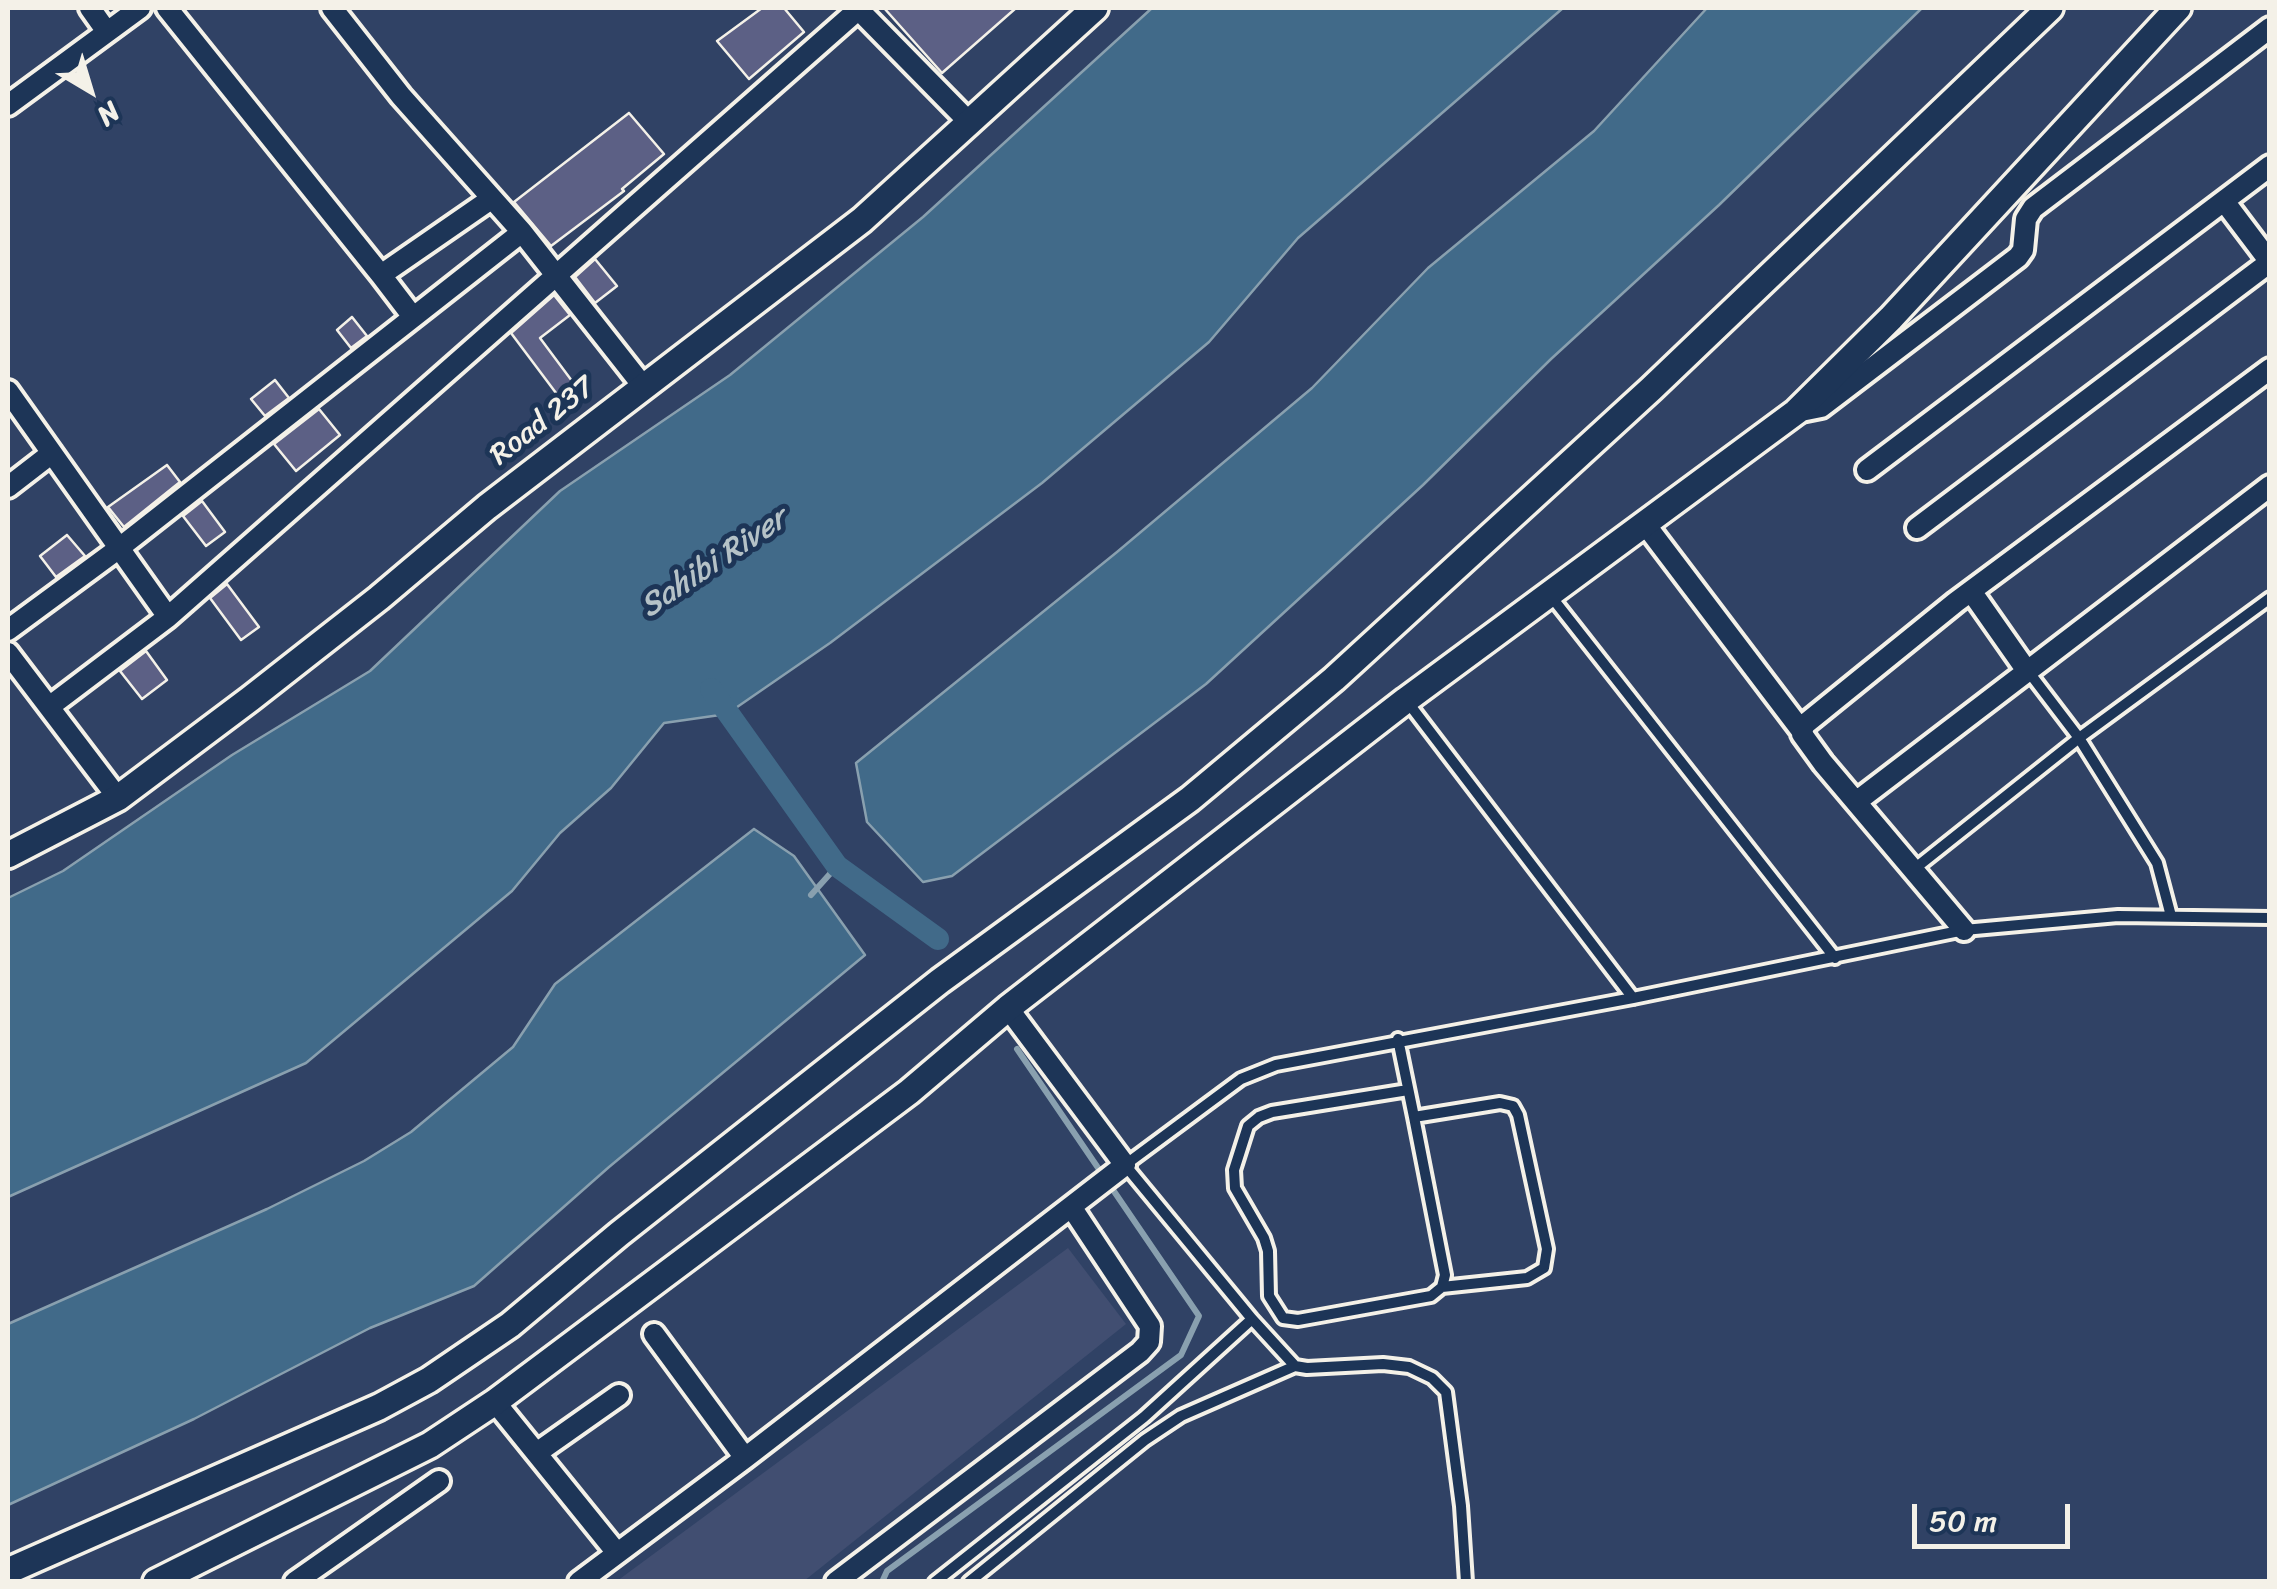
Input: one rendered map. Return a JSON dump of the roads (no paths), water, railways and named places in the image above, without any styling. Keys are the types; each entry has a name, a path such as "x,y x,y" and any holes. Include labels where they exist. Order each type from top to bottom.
{"street":[{"path":"90,8 107,32"},
{"path":"8,105 140,8"},
{"path":"167,8 413,317"},
{"path":"332,8 401,96 522,232 643,386"},
{"path":"49,707 168,617 859,8 968,122"},
{"name":"Road 237","path":"8,856 118,798 250,700 487,507 862,220 1095,8"},
{"path":"8,1571 379,1407 456,1364 510,1325 618,1234 940,981 1190,800 1334,679 1652,389 2050,8"},
{"path":"156,1582 430,1445 494,1402 909,1092 1008,1008 1406,700 1796,412 1891,318 2178,8"},
{"path":"1796,412 1822,407 2018,257 2023,250 2026,219 2033,208 2270,28"},
{"path":"1867,470 2270,166"},
{"path":"381,275 491,200"},
{"path":"1916,528 2270,262 2224,201"},
{"path":"8,630 118,549 522,232"},
{"path":"1801,730 1971,591 2270,369"},
{"path":"8,391 168,617"},
{"path":"8,487 52,453"},
{"path":"1856,802 2270,486"},
{"path":"1645,524 1805,740 1964,930"},
{"path":"1971,591 2027,671"},
{"path":"8,654 118,798"},
{"path":"579,1582 1117,1171 1008,1008"},
{"path":"836,1582 1149,1342 1150,1326 1078,1203"},
{"path":"654,1334 745,1458"},
{"path":"538,1452 618,1395"},
{"path":"494,1402 617,1553"},
{"path":"295,1582 440,1481"}],"lane":[{"path":"1549,594 1835,958"},
{"path":"1913,870 2078,738 2270,598"},
{"path":"2027,671 2078,738 2157,863 2171,916"},
{"path":"1406,700 1633,998"},
{"path":"1295,1366 1117,1171 1249,1075 1276,1064 1633,998 1964,930 2118,916 2270,918"},
{"path":"1398,1040 1445,1276 1442,1288"},
{"path":"1408,1090 1259,1116 1246,1130 1233,1178 1239,1197 1264,1238 1270,1296 1283,1318 1298,1320 1430,1296 1442,1288 1527,1278 1544,1268 1547,1249 1513,1106 1500,1103 1414,1117"},
{"path":"935,1582 1144,1417 1252,1319"},
{"path":"969,1582 1145,1440 1181,1416 1295,1366 1383,1364 1409,1367 1432,1378 1446,1392 1466,1582"}],"water":[{"name":"Sahibi River","path":"1152,8 1563,8 1298,238 1209,342 1042,483 830,643 727,714 664,723 611,788 560,833 512,891 306,1063 8,1197 8,898 63,871 232,755 370,671 560,491 730,375 923,217"},
{"path":"1707,8 1922,8 1423,485 1206,684 952,876 923,882 867,822 856,763 1312,388 1428,268 1594,131"},
{"path":"754,829 794,856 865,955 609,1167 474,1286 370,1328 194,1419 8,1505 8,1324 267,1209 364,1161 411,1132 513,1047 555,984"}],"waterway":[{"path":"711,689 837,866 938,939"},
{"path":"811,895 837,866"},
{"path":"882,1582 887,1571 1181,1355 1199,1316 1017,1049"}]}
